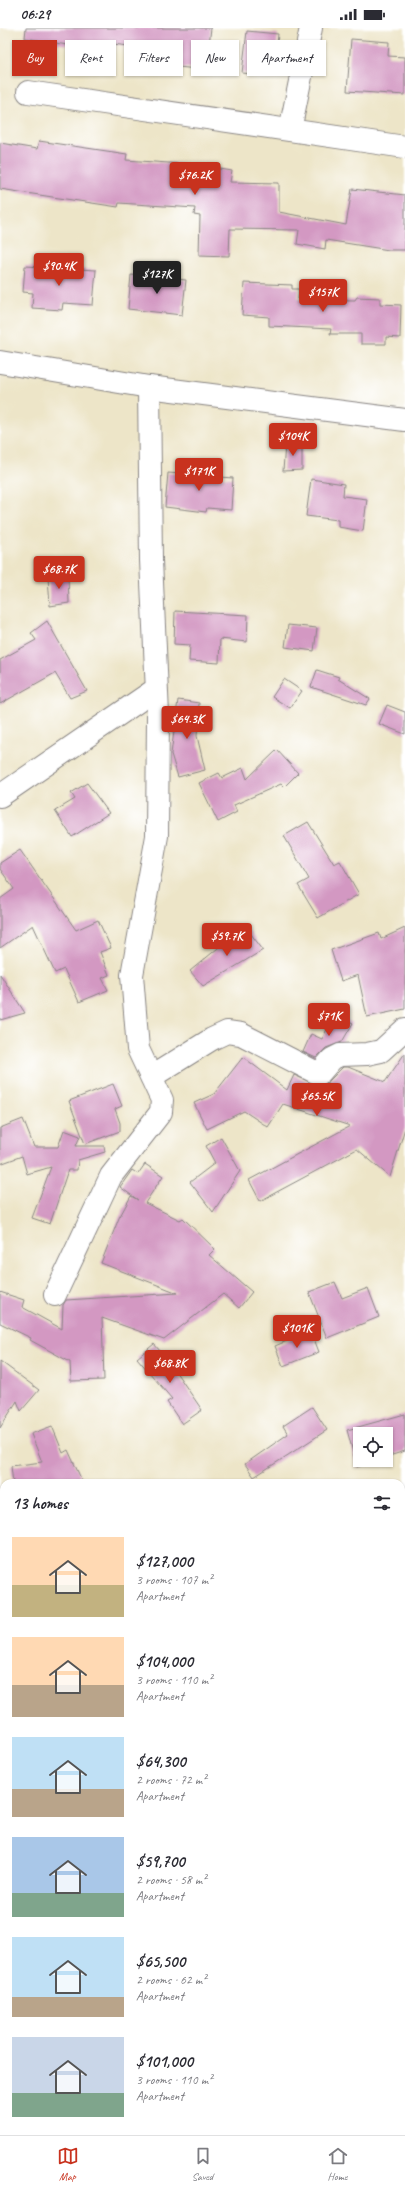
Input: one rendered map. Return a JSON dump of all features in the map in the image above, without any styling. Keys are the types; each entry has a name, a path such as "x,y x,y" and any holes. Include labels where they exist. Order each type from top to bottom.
{"main road":[{"path":"290,130 311,28"},
{"path":"28,92 405,147"},
{"path":"0,362 149,387 405,420"},
{"path":"55,1295 110,1176 161,1112 162,1100 138,1049 132,975 157,836 158,715 151,560 149,387"},
{"path":"0,796 156,689"},
{"path":"151,1077 212,1039 227,1032 241,1034 319,1074 332,1059 340,1055 367,1054 381,1051 405,1029"}],"building":[{"path":"26,28 211,28 210,40 191,40 191,68 183,68 183,40 124,40 124,45 116,44 116,40 65,40 65,45 57,43 57,40 37,40 25,38"},
{"path":"247,31 278,34 277,40 247,40 247,73 242,73"},
{"path":"351,39 389,42 388,56 405,57 405,95 347,91"},
{"path":"39,141 127,154 126,160 197,165 232,171 230,182 279,183 279,212 346,225 352,189 405,195 405,250 389,250 326,240 325,249 297,244 299,230 230,229 229,256 199,255 200,216 194,215 195,208 119,203 118,207 0,189 0,143 37,149"},
{"path":"25,266 96,270 93,305 63,303 62,310 32,308 33,293 23,292"},
{"path":"131,275 186,280 182,315 128,309"},
{"path":"244,283 292,285 292,289 299,289 298,299 355,300 357,297 380,298 380,304 401,305 400,338 386,337 386,344 361,344 361,334 330,334 331,329 269,326 269,317 242,315"},
{"path":"302,443 302,470 283,471 285,444"},
{"path":"168,473 233,478 231,510 207,508 206,512 165,507"},
{"path":"311,479 344,484 343,496 367,499 363,531 338,527 338,520 306,516"},
{"path":"68,576 69,603 50,606 48,577"},
{"path":"175,611 248,615 247,642 220,639 219,663 189,661 190,645 174,644"},
{"path":"47,621 87,691 70,698 55,673 0,704 0,660 36,640 31,633"},
{"path":"288,625 317,628 314,651 285,647"},
{"path":"317,670 339,677 338,679 370,699 366,705 311,687"},
{"path":"284,679 302,691 290,708 272,697"},
{"path":"178,700 199,703 197,736 205,770 178,777 171,754"},
{"path":"387,705 405,712 405,734 379,724"},
{"path":"277,750 298,773 284,787 281,784 234,805 237,812 218,822 199,783 219,773 222,778 243,768 247,779"},
{"path":"87,783 109,813 72,837 55,811 75,799 71,793"},
{"path":"308,822 334,864 340,861 359,894 318,918 298,885 309,879 284,836"},
{"path":"20,850 76,930 98,920 111,948 100,952 109,975 102,978 108,990 79,1002 64,969 55,973 33,925 0,948 0,899 14,889 0,869 0,863"},
{"path":"245,926 263,950 203,986 190,971"},
{"path":"405,928 405,1009 367,1017 358,975 341,981 331,950 379,933 381,939"},
{"path":"0,974 25,1013 0,1020"},
{"path":"335,1014 353,1023 342,1042 326,1048 316,1058 303,1052 311,1034 322,1039"},
{"path":"405,1053 405,1128 390,1177 357,1149 260,1201 249,1180 350,1126 283,1104 268,1127 244,1111 207,1129 194,1103 214,1094 243,1057 287,1090 294,1075 319,1086 328,1082 343,1067 348,1067 385,1082"},
{"path":"113,1084 122,1106 115,1109 120,1123 120,1131 85,1144 69,1101"},
{"path":"23,1119 34,1147 58,1147 64,1130 80,1136 76,1146 104,1146 105,1152 78,1160 77,1170 68,1170 50,1224 32,1218 51,1167 27,1174 22,1156 0,1164 0,1128"},
{"path":"221,1137 240,1171 213,1212 190,1182 215,1163 206,1146"},
{"path":"145,1164 163,1176 145,1203 180,1220 183,1218 215,1249 209,1255 252,1292 239,1308 223,1294 164,1340 102,1318 104,1380 71,1381 70,1362 30,1340 31,1338 0,1323 0,1292 24,1300 22,1307 62,1329 63,1305 66,1300 178,1293 101,1263 119,1218 131,1196 138,1200 120,1187 132,1170 138,1174"},
{"path":"335,1282 342,1298 368,1288 379,1317 327,1338 309,1292"},
{"path":"311,1331 319,1352 283,1366 275,1346"},
{"path":"154,1344 167,1359 202,1410 182,1424 167,1402 172,1399 137,1358"},
{"path":"0,1361 39,1390 21,1411 17,1401 0,1428"},
{"path":"312,1407 327,1430 254,1477 245,1464 288,1434 283,1426"},
{"path":"405,1414 405,1451 393,1455 393,1427 358,1427"},
{"path":"52,1426 63,1453 68,1450 81,1479 13,1479 11,1466 42,1462 31,1434"},
{"path":"353,1428 353,1452 347,1430"}]}
